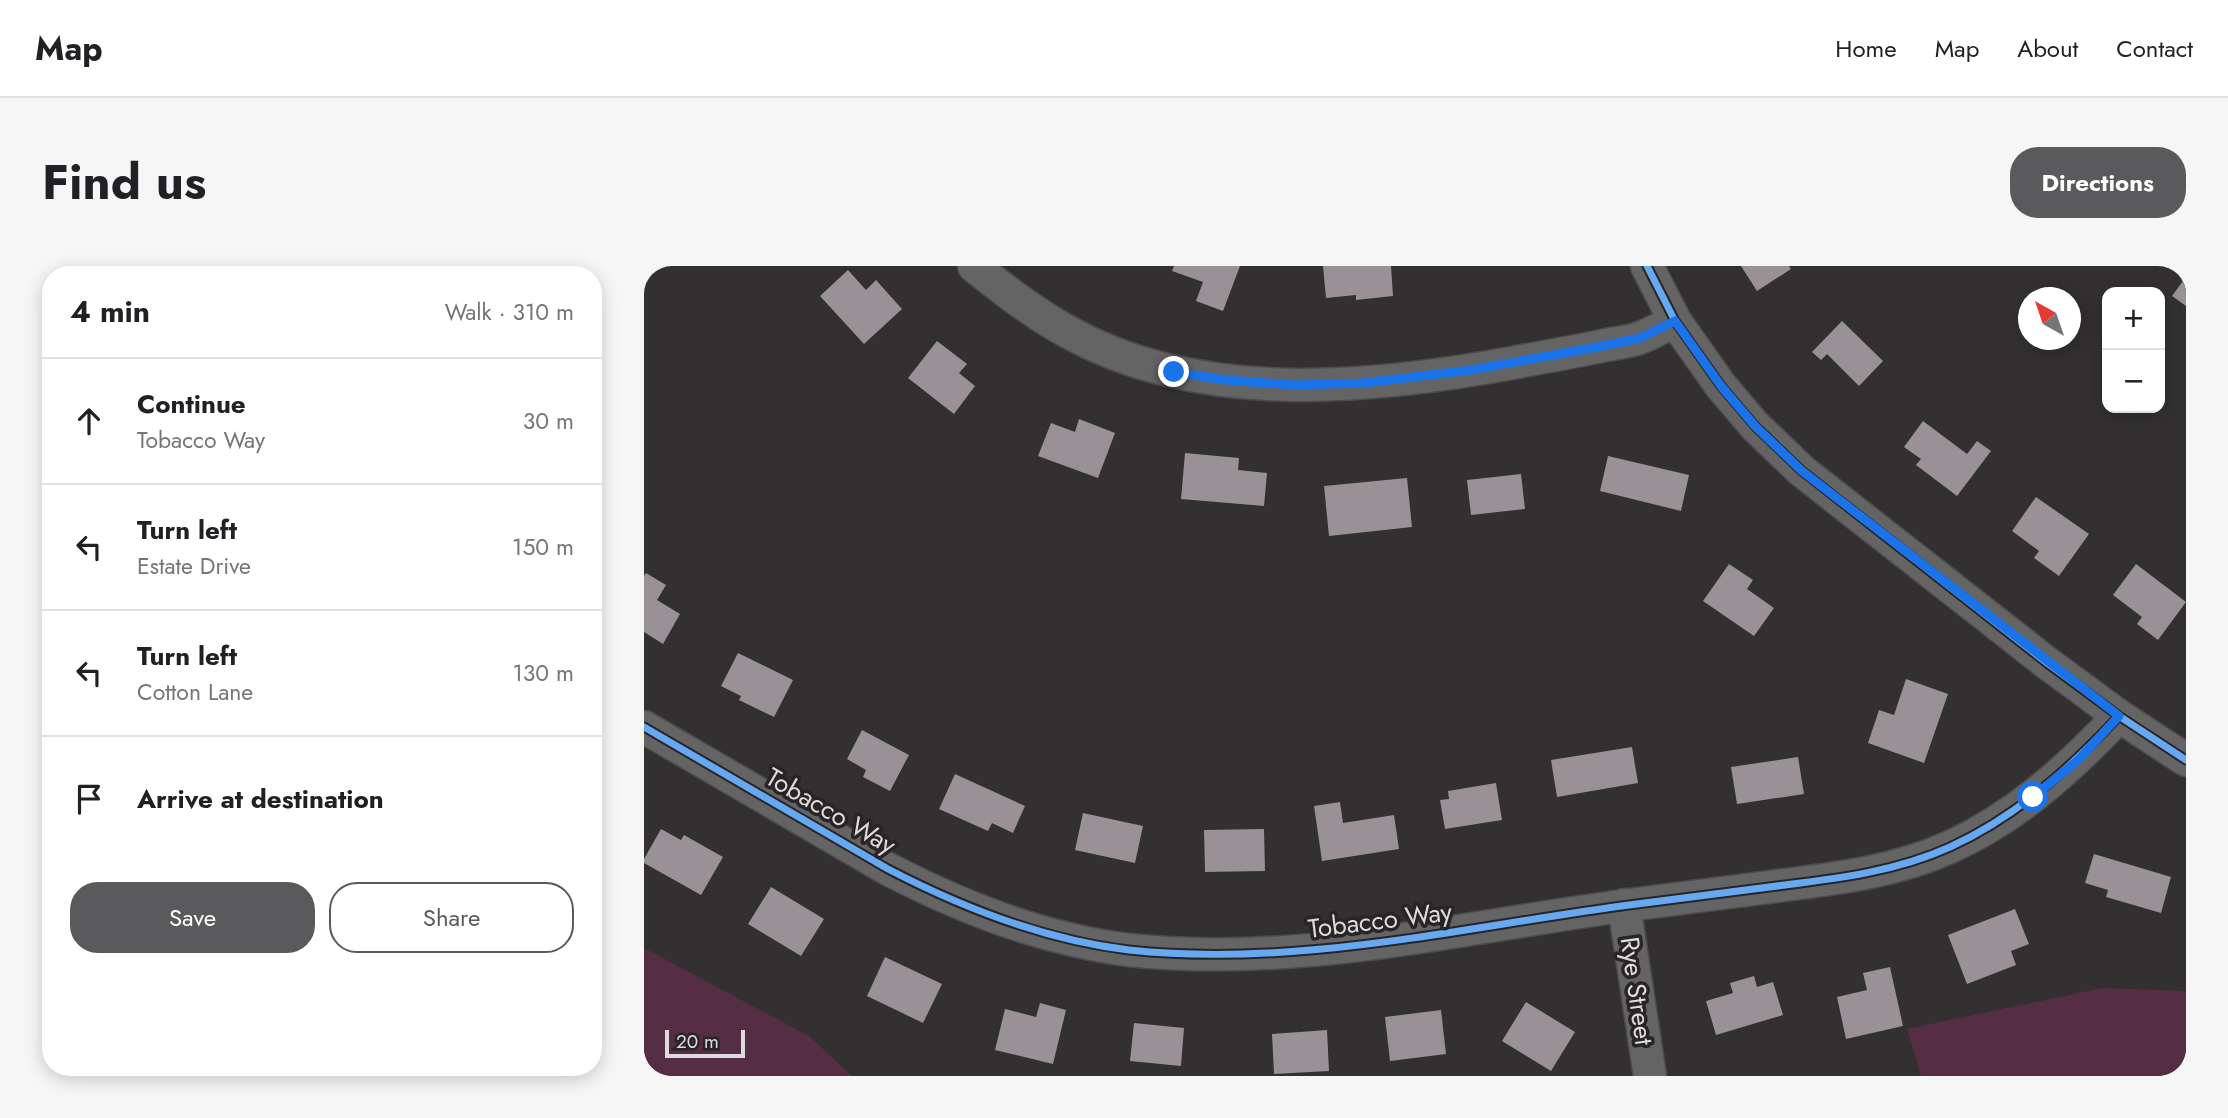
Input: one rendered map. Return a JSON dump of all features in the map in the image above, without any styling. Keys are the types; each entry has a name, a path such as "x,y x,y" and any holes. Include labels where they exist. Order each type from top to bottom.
{"street":[{"path":"974,266 1015,299 1071,334 1121,356 1174,372 1226,380 1294,385 1363,383 1471,370 1640,338 1675,321"},
{"path":"1647,266 1675,321 1721,386 1755,426 1802,471 2119,716 2186,760"},
{"name":"Tobacco Way","path":"644,727 923,887 985,914 1061,937 1126,950 1176,953 1285,952 1363,945 1624,905 1852,876 1901,865 1948,848 1983,830 2033,797 2078,760 2119,716"},
{"name":"Rye Street","path":"1624,905 1650,1076"}],"shaded area":[{"path":"644,948 809,1036 852,1076 644,1076"},
{"path":"2102,988 2186,991 2186,1076 1921,1076 1907,1029"}],"building":[{"path":"1174,266 1240,266 1223,311 1196,301 1203,282 1172,271"},
{"path":"1323,266 1391,266 1393,296 1356,300 1356,295 1326,298"},
{"path":"1741,266 1789,266 1791,269 1757,291"},
{"path":"848,270 866,290 876,280 902,309 864,344 820,296"},
{"path":"2186,277 2186,306 2172,296"},
{"path":"1842,321 1883,361 1859,386 1827,354 1821,360 1812,352"},
{"path":"937,341 967,364 959,373 975,386 954,414 908,378"},
{"path":"1079,419 1115,433 1098,478 1038,456 1051,423 1075,432"},
{"path":"1923,421 1967,454 1977,441 1991,451 1957,496 1916,465 1921,459 1904,447"},
{"path":"1185,453 1239,458 1238,470 1267,473 1264,506 1181,499"},
{"path":"1608,456 1689,475 1681,511 1600,491"},
{"path":"1521,474 1525,509 1471,515 1467,480"},
{"path":"1407,478 1412,527 1329,536 1324,486"},
{"path":"2036,497 2089,534 2059,576 2034,558 2039,551 2012,531"},
{"path":"1729,564 1753,580 1747,589 1774,608 1754,636 1703,601"},
{"path":"2136,564 2186,602 2158,640 2137,624 2142,617 2113,595"},
{"path":"646,573 666,585 657,600 680,614 663,644 644,632"},
{"path":"738,653 793,680 774,717 739,700 741,696 721,686"},
{"path":"1906,679 1948,694 1924,763 1868,743 1879,710 1894,715"},
{"path":"862,730 909,755 890,791 863,777 866,770 847,759"},
{"path":"1632,747 1638,783 1557,797 1551,760"},
{"path":"1798,757 1804,794 1737,804 1731,767"},
{"path":"955,774 1025,806 1013,833 992,823 988,831 939,809"},
{"path":"1496,783 1502,820 1445,829 1440,800 1449,799 1448,791"},
{"path":"1340,802 1343,823 1394,815 1399,849 1322,861 1314,806"},
{"path":"1083,813 1143,826 1135,863 1075,850"},
{"path":"661,829 681,840 684,835 723,857 701,895 644,863"},
{"path":"1264,829 1265,871 1205,872 1204,830"},
{"path":"2094,854 2171,877 2161,913 2106,897 2108,890 2085,883"},
{"path":"771,887 824,919 801,956 748,924"},
{"path":"2015,909 2029,944 2011,951 2016,965 1967,984 1948,935"},
{"path":"885,957 942,984 923,1023 867,996"},
{"path":"1890,967 1903,1026 1846,1039 1837,997 1867,990 1863,973"},
{"path":"1754,976 1757,987 1773,982 1783,1015 1716,1035 1706,1001 1733,993 1730,983"},
{"path":"1526,1002 1575,1032 1551,1071 1502,1041"},
{"path":"1040,1003 1066,1010 1053,1064 995,1050 1005,1009 1036,1017"},
{"path":"1441,1010 1446,1054 1390,1061 1385,1017"},
{"path":"1134,1023 1184,1028 1181,1066 1130,1061"},
{"path":"1327,1030 1329,1071 1274,1074 1272,1034"}],"cycle path":[{"path":"1647,266 1675,321 1721,386 1755,426 1802,471 2047,663 2119,716 2186,760"},
{"path":"644,727 888,869 975,909 1066,939 1129,950 1255,954 1380,943 1889,868 1950,847 1997,821 2061,773 2119,716"}],"route":[{"path":"1174,372 1226,380 1294,385 1363,383 1471,370 1597,347 1640,338 1675,321 1721,386 1755,426 1802,471 2119,716 2078,760 2033,797"}]}
